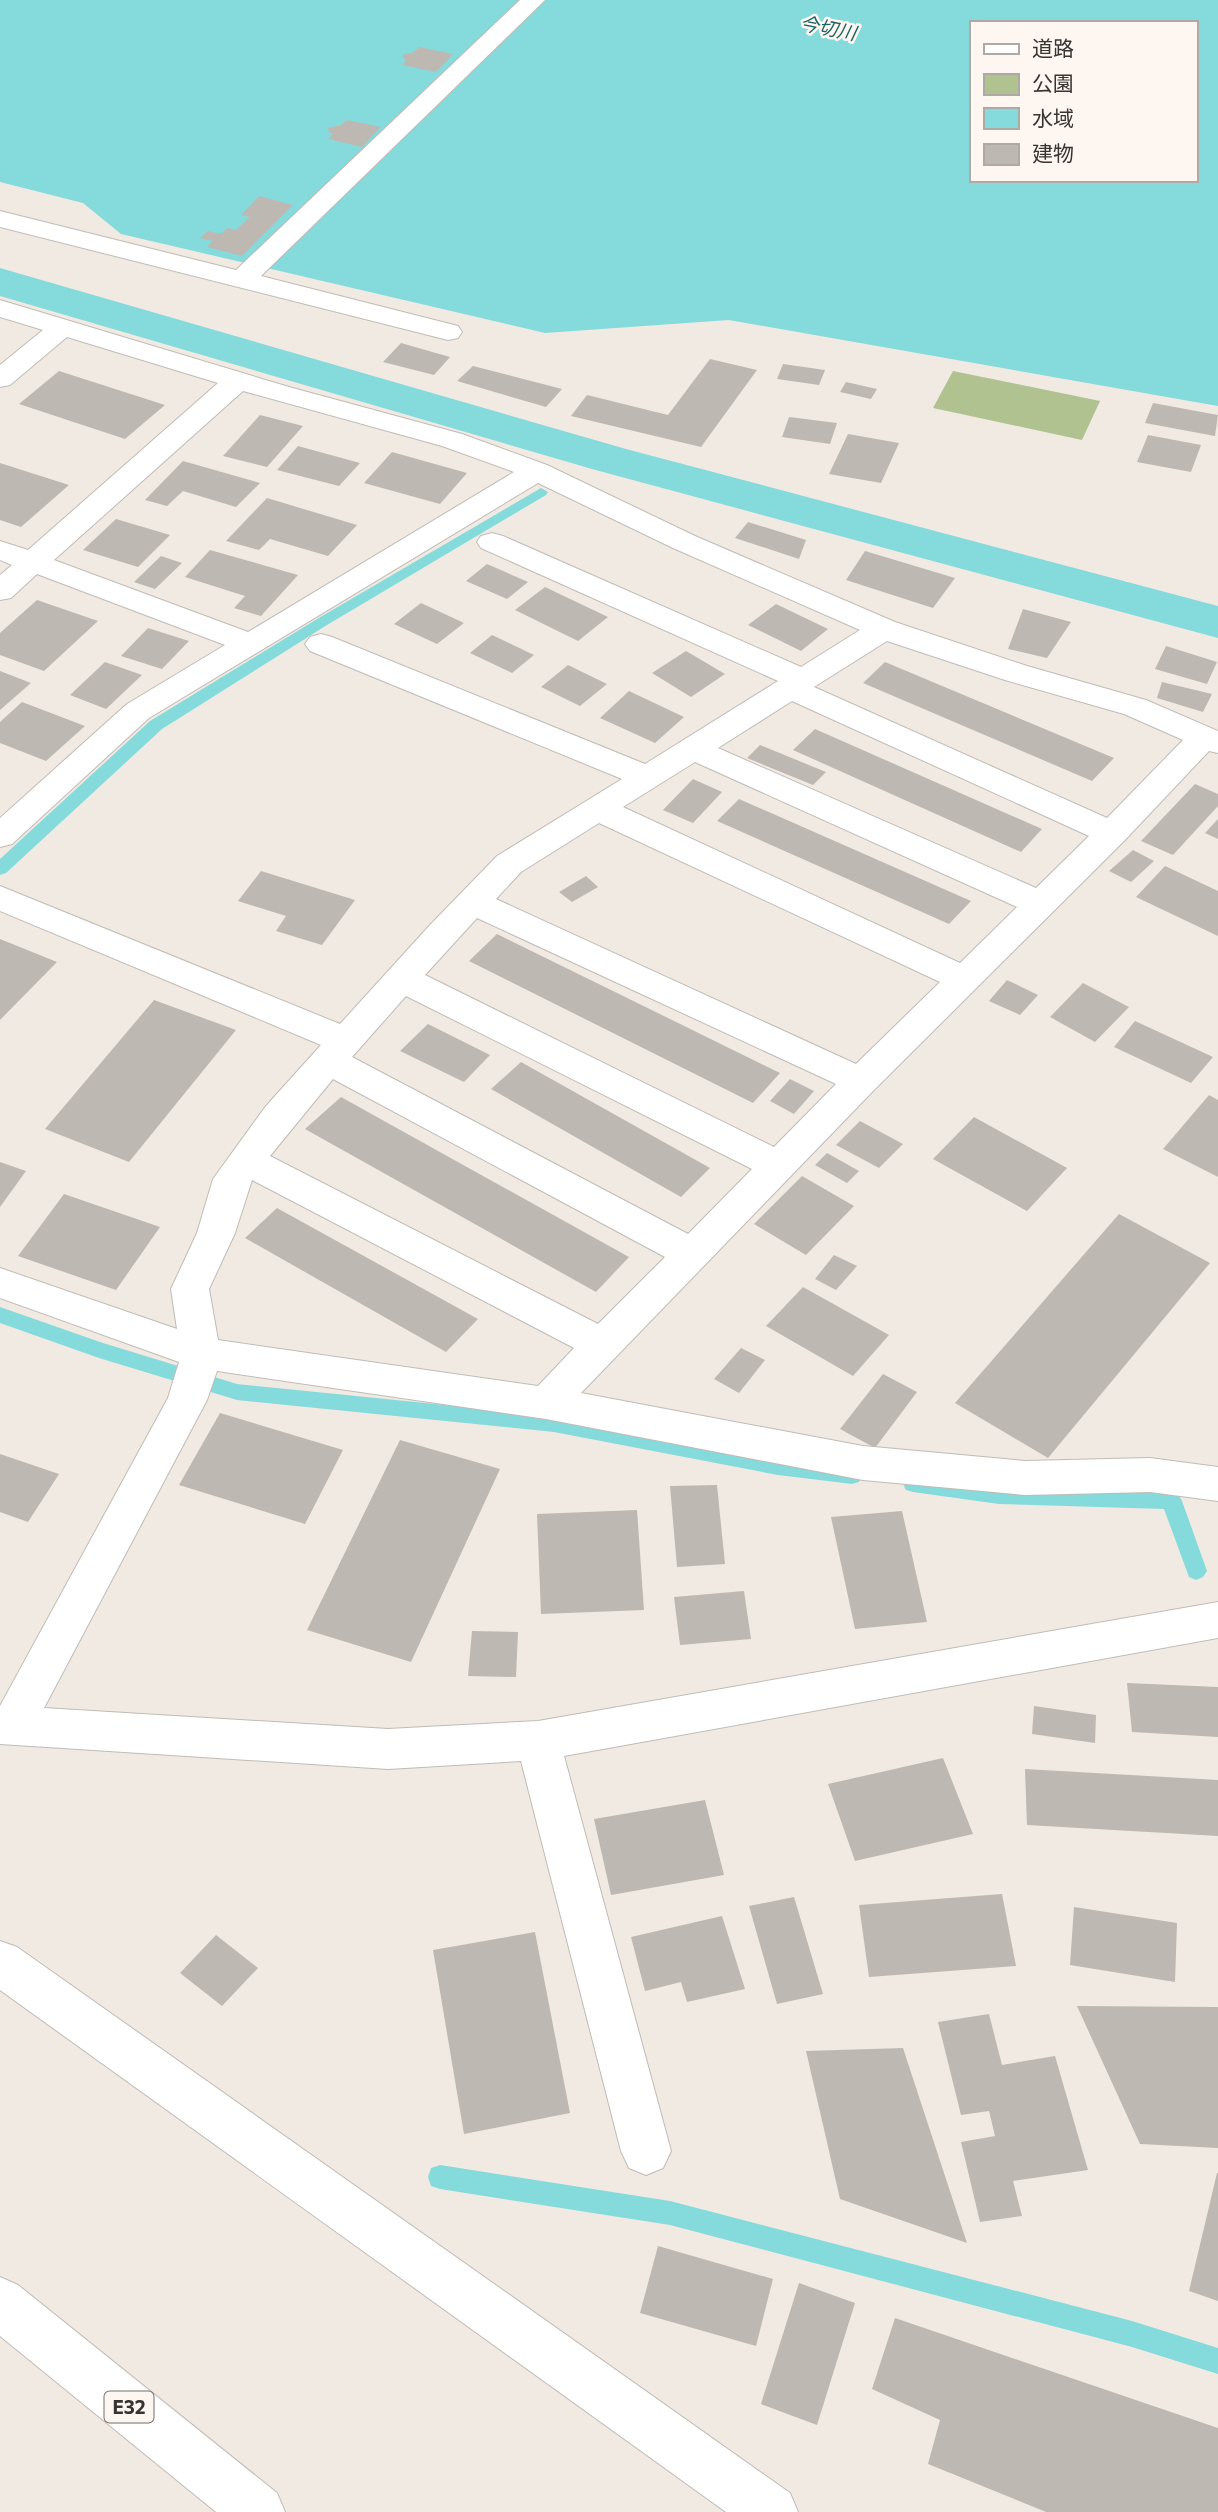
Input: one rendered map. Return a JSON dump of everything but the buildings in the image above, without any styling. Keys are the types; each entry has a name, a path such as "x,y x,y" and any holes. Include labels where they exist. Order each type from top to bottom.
{"main road":[{"path":"248,274 533,0"},
{"path":"0,219 248,274 448,332"},
{"path":"0,309 452,440 537,471 684,542 884,629 1016,673 1135,707 1211,740 1112,833 861,1081 546,1404"},
{"path":"0,379 63,327"},
{"path":"0,592 239,380"},
{"path":"0,836 138,711 537,471"},
{"path":"492,542 1112,833"},
{"path":"0,550 252,644"},
{"path":"884,629 509,864 279,1116 232,1179 216,1233 190,1289 195,1374 6,1725 388,1749 538,1741 1218,1620"},
{"path":"321,644 648,777"},
{"path":"693,749 1041,904"},
{"path":"598,809 964,979"},
{"path":"0,898 338,1051 692,1254"},
{"path":"473,902 861,1081"},
{"path":"403,979 779,1166"},
{"path":"246,1160 603,1345"},
{"path":"0,1283 195,1374 546,1404 863,1463 1026,1478 1150,1475 1218,1483"},
{"path":"538,1741 646,2151"},
{"path":"0,1963 771,2512"},
{"name":"E32","path":"0,2302 258,2512"}],"green space":[{"path":"953,371 1100,401 1082,440 933,408"}],"water":[{"name":"今切川","path":"0,0 1218,0 1218,406 729,320 545,333 121,234 83,203 0,182"}],"waterway":[{"path":"0,282 609,459 1218,622"},
{"path":"592,465 609,459"},
{"path":"0,869 156,725 322,622 541,492"},
{"path":"0,1315 99,1350 237,1392 554,1424 778,1467 852,1476"},
{"path":"913,1484 999,1495 1172,1501 1196,1571"},
{"path":"440,2177 670,2213 1132,2334 1218,2361"}]}
